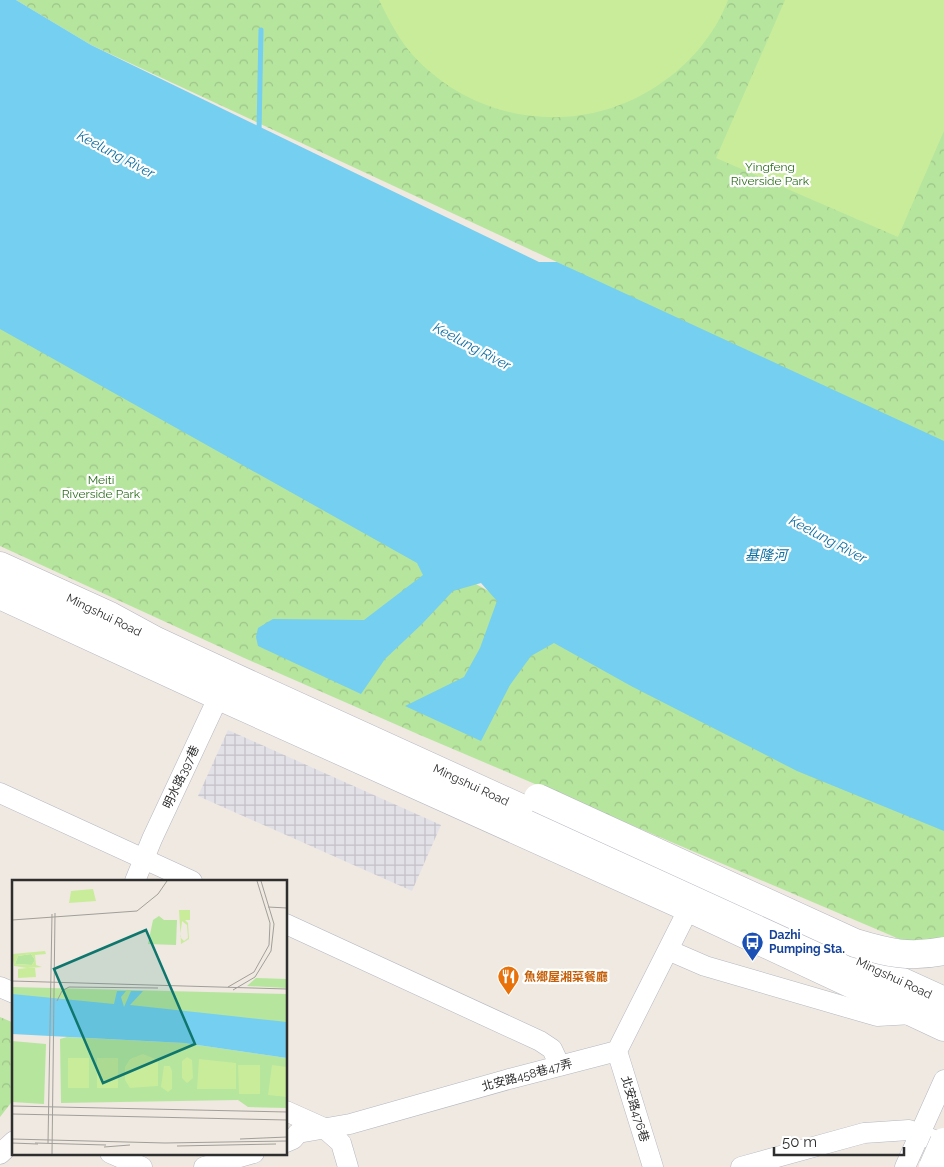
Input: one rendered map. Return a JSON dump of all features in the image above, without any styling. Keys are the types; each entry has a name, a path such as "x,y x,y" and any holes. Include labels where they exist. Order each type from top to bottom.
{"main road":[{"name":"Mingshui Road","path":"0,566 110,616 156,641 224,685 689,908 944,1027"},
{"name":"Mingshui Road","path":"0,595 224,685 944,1001"},
{"path":"110,616 167,634 454,764 538,798 855,943 902,954 927,954 944,951"},
{"path":"933,1167 936,1140"}],"street":[{"name":"明水路397巷","path":"135,880 224,685"},
{"path":"0,793 190,880"},
{"path":"617,1051 689,908"},
{"path":"288,925 540,1041 552,1049 560,1066"},
{"path":"668,950 705,966 877,1016 915,1014"},
{"path":"0,987 12,992"},
{"name":"北安路458巷47弄","path":"288,1141 298,1133 350,1124 617,1051"},
{"name":"北安路476巷","path":"617,1051 653,1167"},
{"path":"905,1167 936,1140 944,1080"},
{"path":"288,1112 324,1128 341,1143 348,1167"},
{"path":"741,1167 864,1133 909,1130 936,1140"},
{"path":"0,1154 12,1143"},
{"path":"112,1154 142,1167"},
{"path":"204,1167 250,1154"}],"shaded area":[{"path":"228,730 441,825 412,891 198,796"}],"green space":[{"name":"Yingfeng Riverside Park","path":"16,0 944,0 944,455 557,262 91,45"},
{"path":"379,0 728,0 716,25 699,49 679,69 657,86 626,102 594,113 561,117 527,116 495,108 464,95 435,76 410,52 389,20"},
{"path":"785,0 944,0 944,131 898,237 716,158"},
{"name":"Meiti Riverside Park","path":"0,323 596,650 944,820 944,958 420,735 242,657 0,546"},
{"path":"0,1017 12,1022 12,1102 0,1117"}],"water":[{"name":"基隆河","path":"0,0 16,0 91,45 539,262 557,262 944,441 944,831 797,771 631,686 554,643 531,656 510,685 481,741 405,706 464,677 480,648 497,601 481,583 453,591 385,659 361,694 258,646 256,637 258,628 273,619 364,620 423,575 417,563 0,329"}],"waterway":[{"path":"259,132 261,30"}],"place":[{"name":"Dazhi Pumping Sta.","path":"753,961"},
{"name":"魚鄉屋湘菜餐廳","path":"508,996"}],"water label":[{"name":"Keelung River","path":"116,154"},
{"name":"Keelung River","path":"472,346"},
{"name":"Keelung River","path":"828,539"}]}
